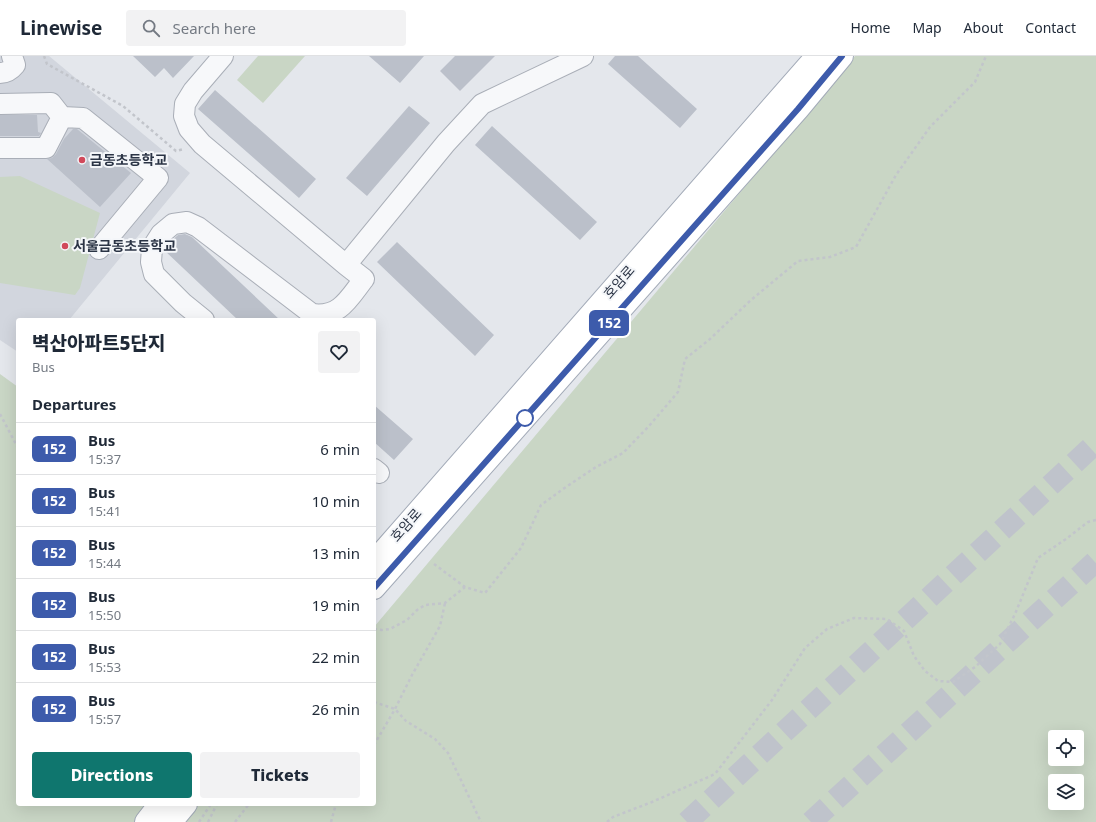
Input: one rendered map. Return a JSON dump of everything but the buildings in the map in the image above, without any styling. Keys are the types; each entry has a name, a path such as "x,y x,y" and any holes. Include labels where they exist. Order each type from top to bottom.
{"main road":[{"name":"호암로","path":"376,586 798,109 842,56"},
{"name":"호암로","path":"376,560 810,61"},
{"path":"146,822 158,806"},
{"path":"171,822 184,806"}],"street":[{"path":"0,73 5,73 11,70 15,65 12,56"},
{"path":"202,318 183,303 154,274 152,248 161,234 173,224 187,222 198,227 312,314 321,315 341,308 364,279 202,144 189,128 184,116 186,104 192,91 222,56"},
{"path":"346,265 446,143 482,104 583,56"},
{"path":"0,104 51,103 62,117 83,118 158,178 99,249"},
{"path":"0,148 46,148 62,117"}],"path":[{"path":"44,56 47,64 124,106 176,151 202,144"},
{"path":"434,564 465,587 486,593 521,548 541,505 596,468 623,453 649,426 678,392 685,359 710,339 751,300 798,260 830,258 856,247 896,175 930,127 975,82 986,56"},
{"path":"0,414 16,444"},
{"path":"608,822 613,817 652,802 715,774 772,700 806,648 827,629 854,618 887,619 904,631 914,656 925,671 938,681 953,682 976,667 1000,644 1038,558 1088,522 1096,520"},
{"path":"376,629 390,629 407,620 417,610 425,605 445,603 465,587"},
{"path":"376,741 440,626 445,603"},
{"path":"376,703 394,709 406,721 435,739 448,753 481,822"},
{"path":"199,822 209,806"},
{"path":"208,822 216,806"},
{"path":"235,822 247,806"},
{"path":"331,822 335,806"}],"shaded area":[{"name":"서울금동초등학교","path":"0,56 49,56 190,173 71,318 16,318 16,351 0,340"}],"green space":[{"path":"258,56 305,56 263,103 237,80"},
{"path":"855,56 1096,56 1096,822 0,822 0,374 16,386 16,806 376,806 376,625"},
{"path":"20,176 100,213 80,288 75,295 0,283 0,177"}],"tunnel":[{"path":"687,822 1096,443"},
{"path":"811,822 1096,561"}],"bus line":[{"name":"152","path":"376,586 798,109 842,56"}],"place":[{"name":"금동초등학교","path":"82,160"},
{"name":"서울금동초등학교","path":"65,246"}]}
